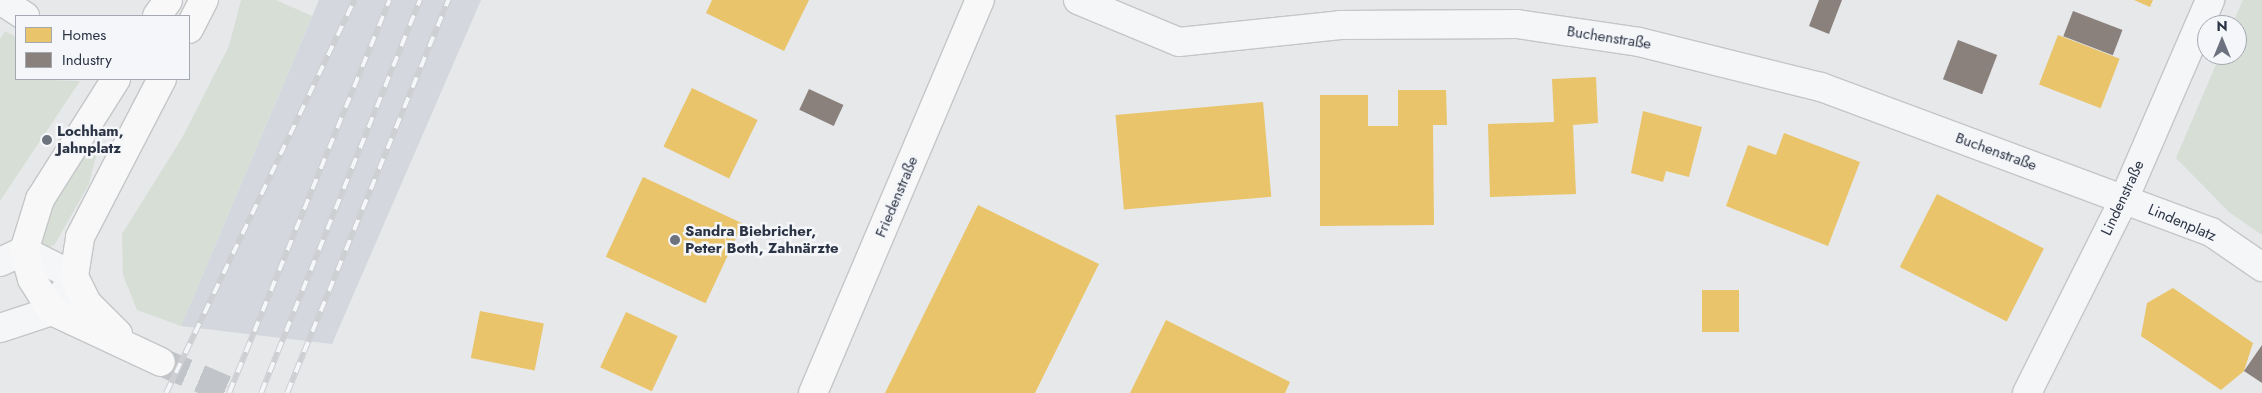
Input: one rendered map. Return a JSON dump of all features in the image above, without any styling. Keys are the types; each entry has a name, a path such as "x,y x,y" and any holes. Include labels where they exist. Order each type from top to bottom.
{"street":[{"path":"0,0 23,15"},
{"path":"158,15 168,0"},
{"path":"190,27 204,0"},
{"name":"Friedenstraße","path":"813,393 980,0"},
{"name":"Buchenstraße","path":"1078,0 1131,25 1179,42 1340,25 1517,24 1639,42 1821,87 2124,199"},
{"name":"Lindenstraße","path":"2027,393 2124,199 2210,0"},
{"path":"12,257 40,199 115,80"},
{"path":"0,328 52,311 74,276 80,237 92,208 161,80"},
{"name":"Lindenplatz","path":"2124,199 2210,232 2262,268"},
{"path":"12,257 74,276 87,303 130,346"},
{"path":"12,257 32,279 52,311 161,362"}],"shaded area":[{"path":"241,0 276,0 312,16 181,326 137,310 123,275 122,234 182,138 229,46"},
{"path":"319,0 481,0 332,344 181,326"},
{"path":"2243,0 2262,0 2262,235 2229,212 2176,158 2216,65 2247,65 2247,15 2236,15"},
{"path":"5,31 15,36 15,80 80,81 0,201 0,39"},
{"path":"91,147 97,152 89,184 55,244 45,250 39,240 55,201"}],"building: Homes":[{"path":"712,0 809,0 784,51 706,13"},
{"path":"2134,0 2153,0 2150,7"},
{"path":"2058,35 2120,59 2101,108 2039,84"},
{"path":"1596,77 1598,123 1573,125 1576,194 1490,197 1488,124 1554,122 1552,79"},
{"path":"692,88 758,120 729,178 664,146"},
{"path":"1398,90 1446,90 1447,125 1433,125 1434,225 1320,226 1320,95 1368,95 1368,126 1398,126"},
{"path":"1263,102 1271,197 1124,210 1116,115"},
{"path":"1643,111 1702,127 1689,177 1666,171 1663,182 1631,173"},
{"path":"1784,133 1860,162 1828,246 1726,206 1748,145 1776,155"},
{"name":"Sandra Biebricher, Peter Both, Zahnärzte","path":"643,177 743,223 706,303 606,257"},
{"path":"1937,194 2044,248 2007,322 1900,267"},
{"path":"978,205 1099,264 1035,393 885,393"},
{"path":"2173,288 2253,343 2244,371 2221,390 2141,336 2147,303"},
{"path":"1702,290 1739,290 1739,332 1702,332"},
{"path":"480,311 544,323 535,371 471,358"},
{"path":"626,312 678,336 652,391 600,367"},
{"path":"1166,320 1290,382 1285,393 1130,393"}],"building: Industry":[{"path":"1819,0 1842,0 1829,34 1809,26"},
{"path":"2073,11 2122,30 2113,55 2063,36"},
{"path":"1958,40 1997,55 1982,94 1943,79"},
{"path":"809,89 843,105 834,126 799,110"},
{"path":"2262,345 2262,383 2244,371"}],"tunnel":[{"path":"161,362 234,393"}],"railway":[{"path":"166,393 354,0"},
{"path":"229,393 389,0"},
{"path":"261,393 420,0"},
{"path":"287,393 448,0"}],"place":[{"name":"Lochham, Jahnplatz","path":"47,140"},
{"name":"Sandra Biebricher, Peter Both, Zahnärzte","path":"675,240"}]}
